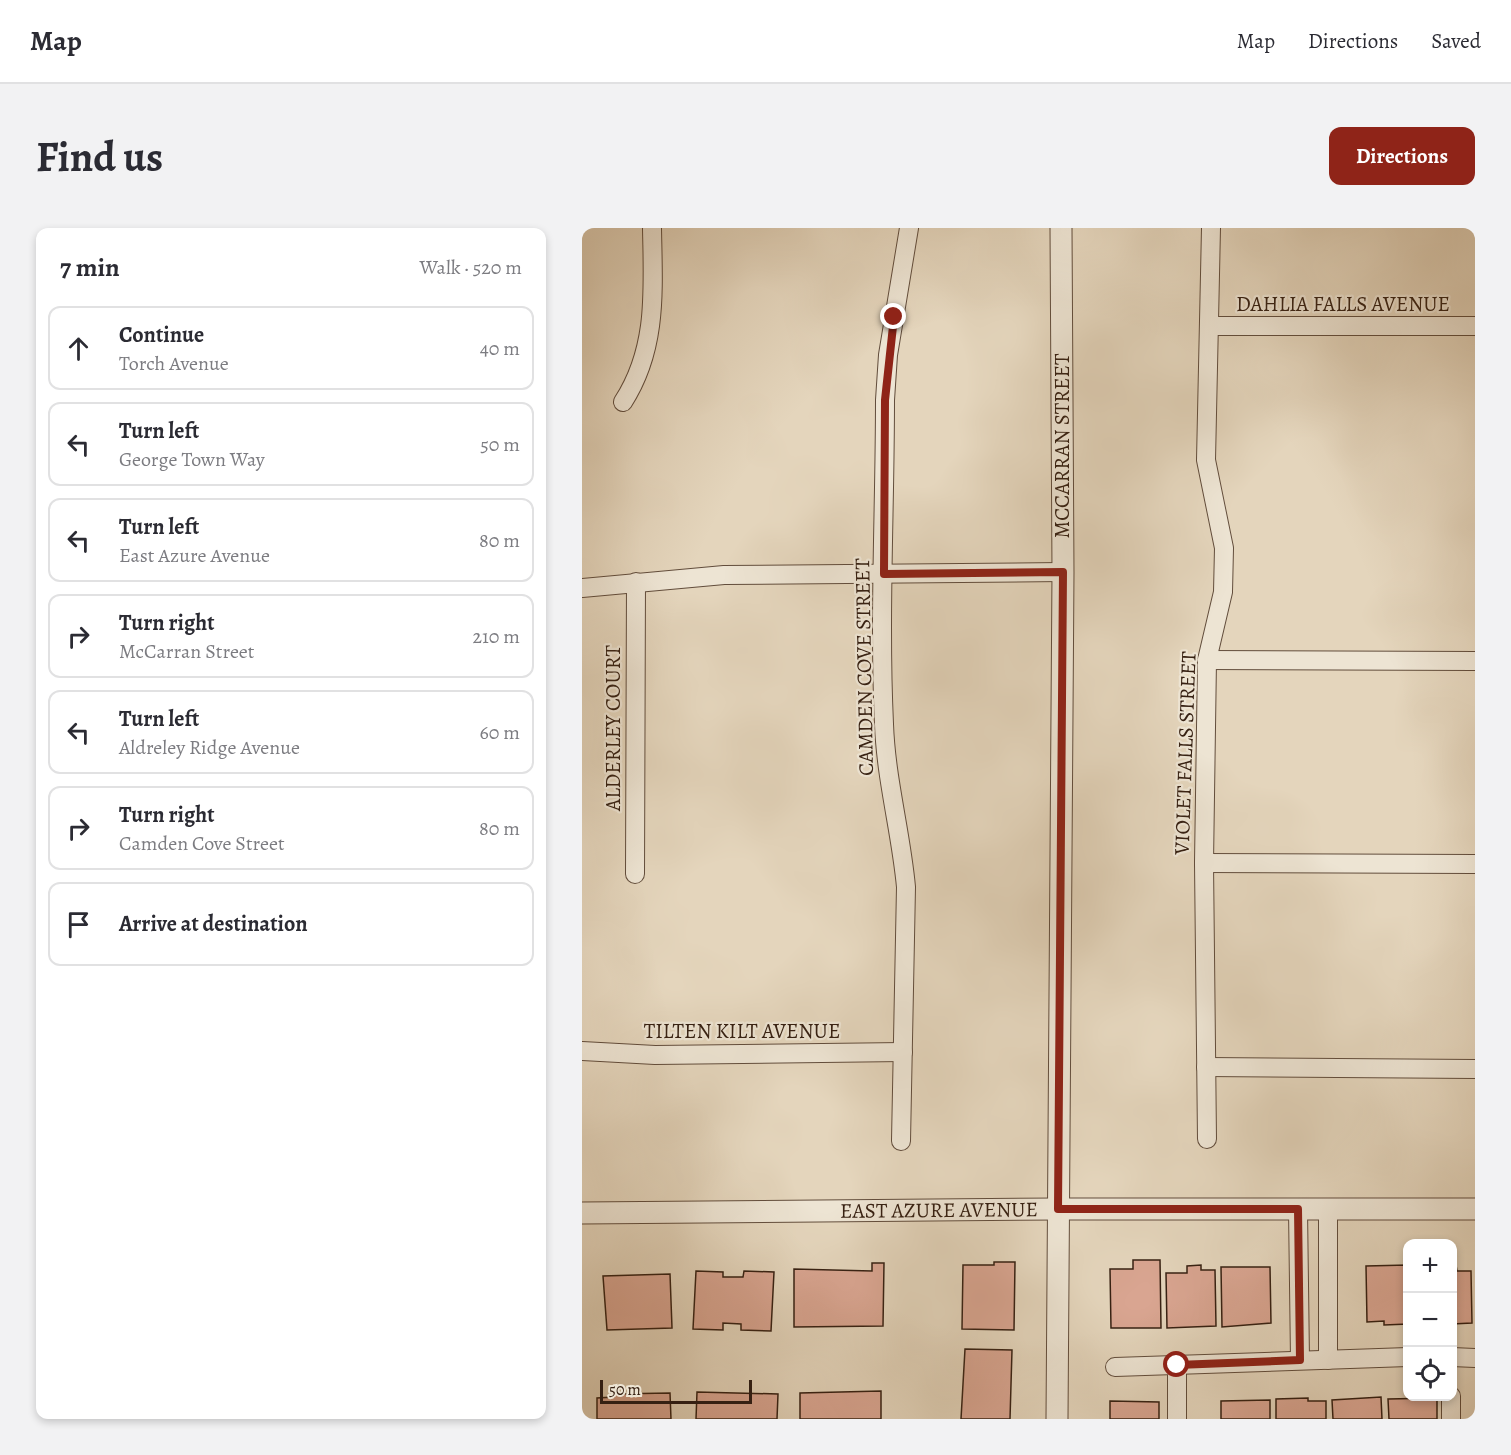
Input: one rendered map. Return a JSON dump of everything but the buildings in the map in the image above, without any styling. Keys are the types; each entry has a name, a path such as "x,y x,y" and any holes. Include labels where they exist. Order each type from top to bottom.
{"street":[{"path":"623,402 644,364 650,338 652,228"},
{"name":"CAMDEN COVE STREET","path":"902,1141 906,887 903,855 890,791 884,724 885,400 888,355 909,228"},
{"name":"MCCARRAN STREET","path":"1056,1419 1063,572 1061,228"},
{"name":"VIOLET FALLS STREET","path":"1208,1138 1204,863 1207,660 1223,592 1224,548 1206,460 1211,228"},
{"name":"DAHLIA FALLS AVENUE","path":"1210,326 1475,326"},
{"path":"582,588 724,575 1063,572"},
{"name":"ALDERLEY COURT","path":"635,874 636,582"},
{"path":"1207,660 1475,661"},
{"path":"1204,863 1475,864"},
{"name":"TILTEN KILT AVENUE","path":"582,1051 656,1055 903,1052"},
{"path":"1206,1067 1475,1069"},
{"name":"EAST AZURE AVENUE","path":"582,1214 1058,1209 1475,1209"},
{"path":"1298,1209 1300,1360"},
{"path":"1328,1209 1328,1360"},
{"path":"1115,1367 1403,1357"},
{"path":"1457,1357 1475,1358"},
{"path":"1177,1365 1177,1419"},
{"path":"1451,1401 1451,1419"}],"route":[{"path":"894,317 888,355 885,400 884,574 1063,572 1058,1209 1298,1209 1300,1360 1177,1365"}]}
